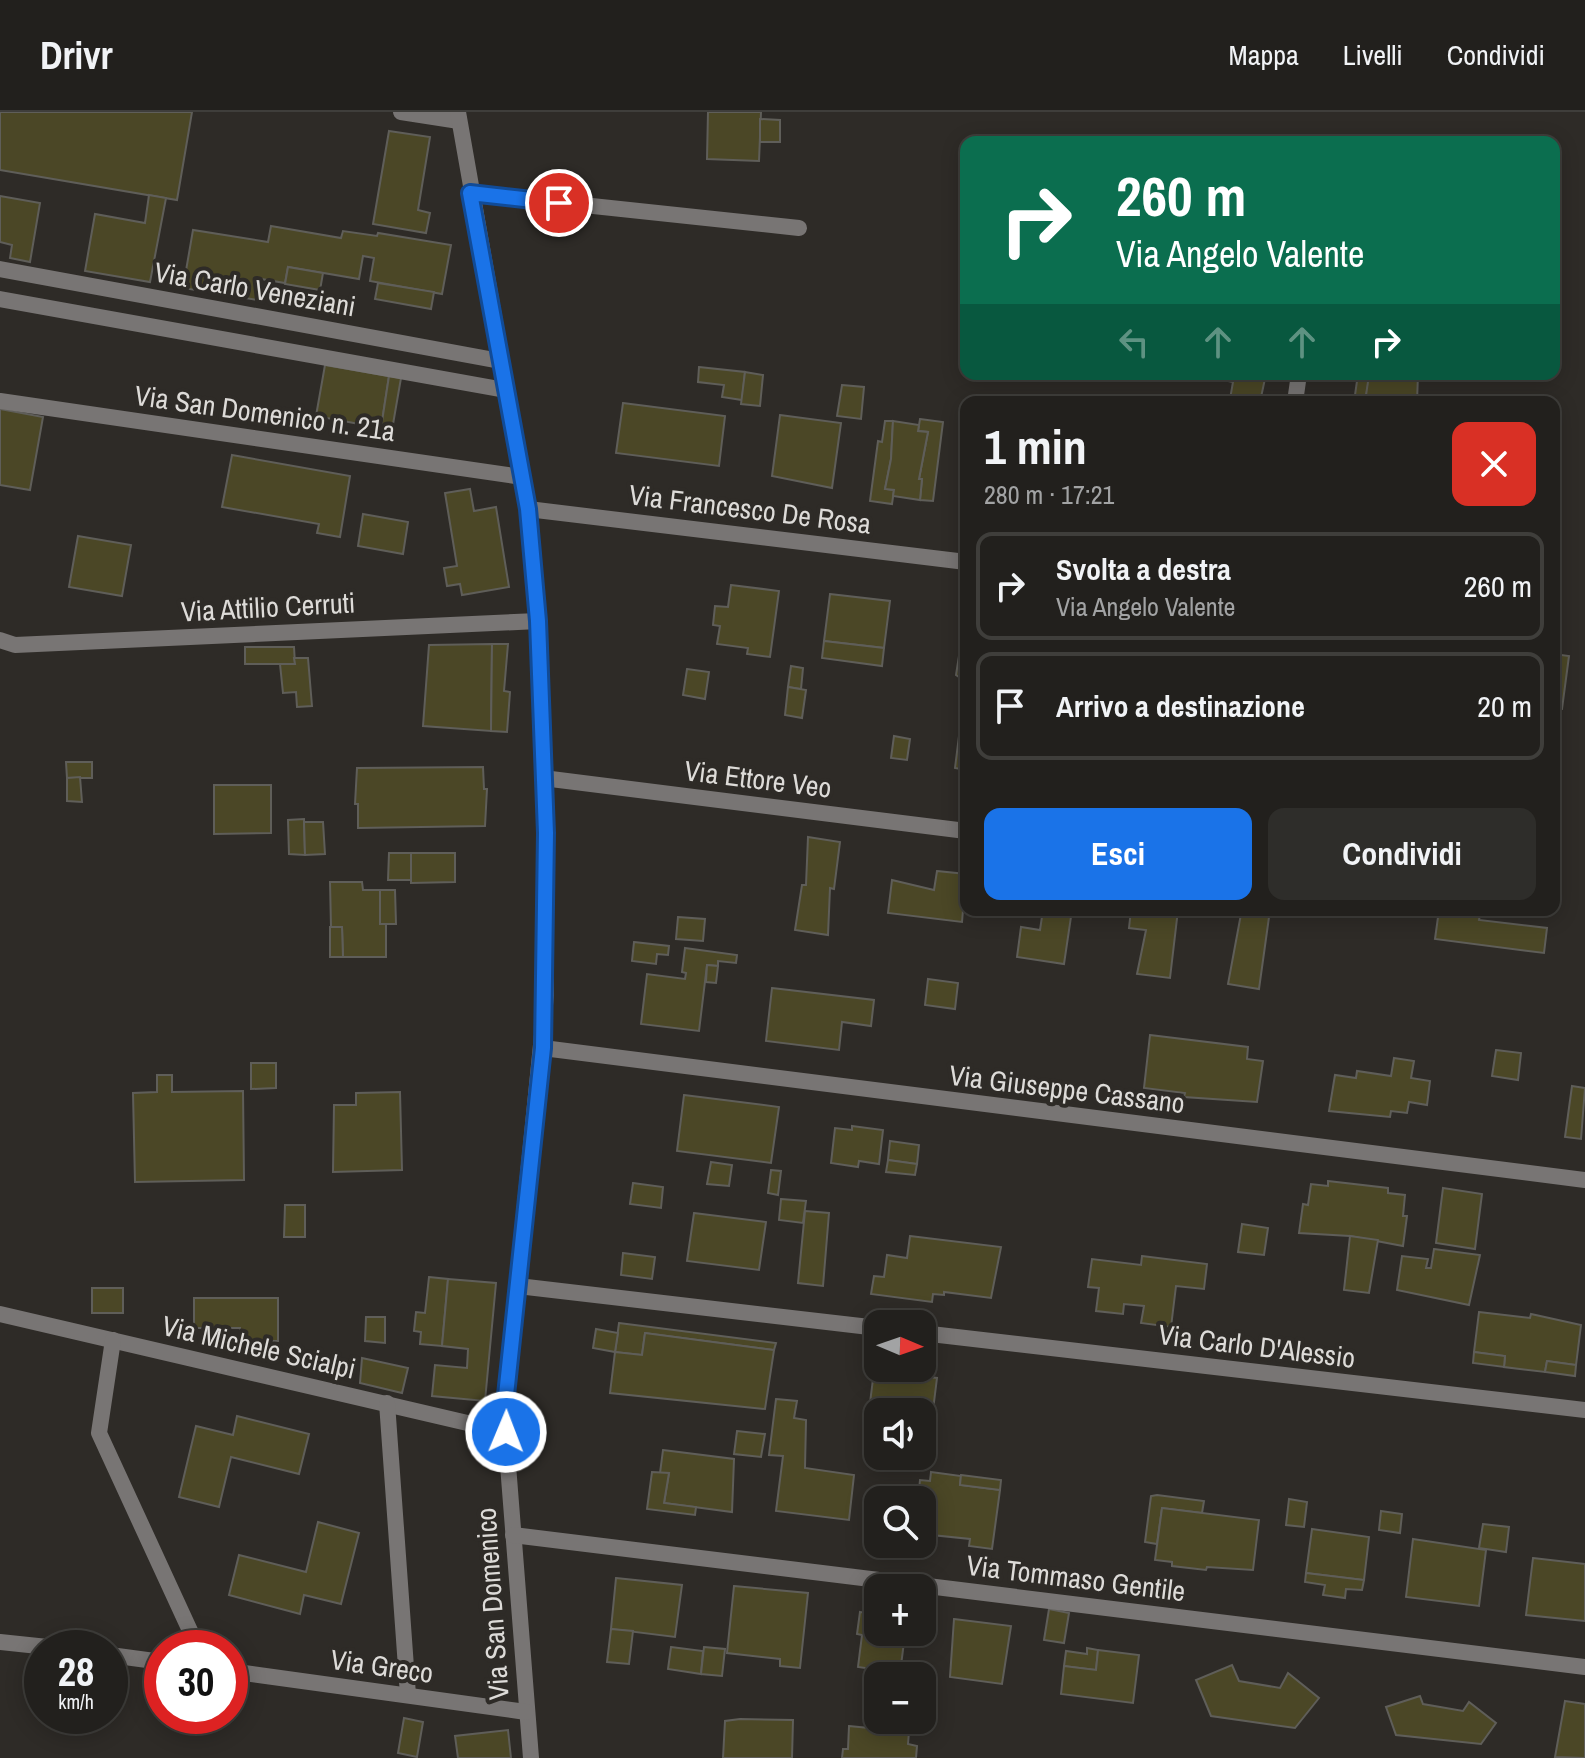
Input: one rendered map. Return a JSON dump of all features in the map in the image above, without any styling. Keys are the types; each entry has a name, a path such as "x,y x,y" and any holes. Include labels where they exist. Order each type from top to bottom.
{"street":[{"path":"401,112 458,117"},
{"name":"Via San Domenico","path":"458,117 528,509 538,621 546,995 504,1414 531,1758"},
{"path":"470,193 799,228"},
{"name":"Via Carlo Veneziani","path":"0,269 500,361"},
{"path":"0,299 505,390"},
{"name":"Via San Domenico n. 21a","path":"0,401 522,477"},
{"name":"Via Francesco De Rosa","path":"528,509 960,561"},
{"name":"Via Attilio Cerruti","path":"0,640 15,645 538,621"},
{"name":"Via Ettore Veo","path":"543,778 960,830"},
{"name":"Via Giuseppe Cassano","path":"543,1048 1585,1180"},
{"path":"518,1286 864,1326"},
{"name":"Via Michele Scialpi","path":"0,1314 506,1432"},
{"name":"Via Carlo D'Alessio","path":"936,1335 1585,1410"},
{"path":"113,1340 99,1433 190,1630"},
{"path":"387,1403 408,1695"},
{"name":"Via Tommaso Gentile","path":"513,1535 1585,1667"},
{"path":"0,1642 24,1645"},
{"name":"Via Greco","path":"248,1673 526,1712"}],"building":[{"path":"0,112 192,112 177,200 0,170"},
{"path":"708,112 761,112 759,161 707,159"},
{"path":"760,119 780,120 780,142 760,142"},
{"path":"389,131 430,137 418,210 430,213 426,233 373,224"},
{"path":"149,195 166,198 150,282 85,271 95,214 145,223"},
{"path":"0,196 40,203 30,262 10,258 12,245 0,242"},
{"path":"271,226 341,238 343,231 377,236 378,233 451,245 442,294 370,281 374,258 363,256 359,279 288,267 285,283 261,279 258,300 183,288 193,230 268,242"},
{"path":"288,267 323,273 320,290 285,284"},
{"path":"378,283 434,292 431,309 375,299"},
{"path":"325,365 389,376 381,428 316,416"},
{"path":"699,367 745,372 742,400 722,397 724,385 698,382"},
{"path":"745,372 763,375 760,406 741,404"},
{"path":"389,376 401,378 392,430 381,428"},
{"path":"1223,380 1265,380 1261,396 1231,396 1233,382"},
{"path":"1357,380 1369,380 1366,396 1355,396"},
{"path":"1368,380 1418,380 1417,396 1366,396"},
{"path":"842,385 864,387 861,419 837,416"},
{"path":"623,403 725,416 719,466 616,453"},
{"path":"0,409 43,417 30,490 0,485"},
{"path":"780,415 841,423 832,488 772,476"},
{"path":"920,419 943,422 933,501 920,500 922,479 919,479 928,432 918,431"},
{"path":"885,421 893,421 891,459 885,489 894,490 892,504 870,501 878,441 882,442"},
{"path":"893,421 919,425 918,431 928,432 919,479 922,479 920,500 893,496 894,490 885,489 891,459"},
{"path":"232,455 350,476 340,537 317,533 319,524 222,507"},
{"path":"470,489 474,511 496,507 509,587 462,595 460,584 447,586 444,568 457,566 445,493"},
{"path":"363,514 408,522 403,554 358,546"},
{"path":"78,536 131,545 122,596 69,587"},
{"path":"731,585 779,591 770,657 747,654 748,648 717,644 720,626 713,625 715,606 728,607"},
{"path":"830,594 890,601 884,648 824,641"},
{"path":"824,641 884,648 882,666 822,658"},
{"path":"492,644 491,731 423,726 429,645"},
{"path":"492,644 508,644 504,691 510,692 507,732 491,731"},
{"path":"245,647 294,647 295,664 245,664"},
{"path":"1560,655 1569,656 1560,709"},
{"path":"959,656 960,656 960,678 956,675"},
{"path":"294,658 308,658 312,706 297,707 296,692 283,693 280,664 295,664"},
{"path":"791,666 803,668 801,689 788,687"},
{"path":"687,669 709,672 705,699 683,695"},
{"path":"788,687 806,690 802,718 785,715"},
{"path":"960,728 960,769 955,768"},
{"path":"894,736 910,739 907,760 891,758"},
{"path":"66,762 92,762 92,778 67,778"},
{"path":"483,767 484,789 487,789 485,826 358,828 358,804 355,804 357,768"},
{"path":"80,777 82,802 67,801 67,778"},
{"path":"214,785 271,785 271,833 214,834"},
{"path":"304,819 305,855 289,854 288,820"},
{"path":"304,822 323,822 325,854 305,855"},
{"path":"808,837 840,842 834,889 830,888 828,935 795,930 802,885 806,885"},
{"path":"389,853 411,853 411,880 388,880"},
{"path":"411,853 455,853 455,882 411,883"},
{"path":"937,871 960,873 962,922 888,913 892,880 934,890"},
{"path":"330,882 362,882 363,890 380,890 380,924 386,924 386,957 343,957 342,927 331,927"},
{"path":"380,890 395,890 396,924 380,924"},
{"path":"1042,916 1071,916 1064,964 1017,957 1021,927 1040,930"},
{"path":"1130,916 1177,916 1170,978 1137,974 1146,930 1129,928"},
{"path":"1241,916 1269,916 1259,989 1228,984"},
{"path":"1438,916 1480,916 1479,920 1547,928 1544,953 1435,939"},
{"path":"678,917 705,919 703,941 676,939"},
{"path":"330,927 342,927 343,957 330,957"},
{"path":"634,942 669,946 668,955 657,954 656,964 632,961"},
{"path":"685,948 737,955 736,963 718,961 718,966 707,965 699,1031 641,1024 647,974 685,979 686,973 682,972"},
{"path":"707,965 718,966 716,983 706,982"},
{"path":"928,979 958,983 955,1009 925,1005"},
{"path":"772,988 874,1000 871,1026 842,1022 839,1050 766,1041"},
{"path":"1150,1035 1248,1047 1247,1059 1263,1061 1257,1102 1184,1097 1185,1093 1144,1088"},
{"path":"1496,1050 1521,1053 1518,1080 1492,1076"},
{"path":"1394,1058 1414,1061 1411,1078 1430,1081 1427,1105 1409,1102 1407,1113 1391,1111 1390,1117 1329,1111 1335,1075 1356,1078 1357,1071 1391,1076"},
{"path":"251,1063 276,1063 276,1088 251,1089"},
{"path":"157,1075 172,1075 172,1092 243,1091 244,1180 135,1182 133,1093 157,1092"},
{"path":"1572,1086 1585,1088 1581,1139 1565,1137"},
{"path":"400,1092 402,1170 333,1172 334,1105 356,1105 356,1093"},
{"path":"684,1095 779,1107 771,1163 677,1151"},
{"path":"852,1126 883,1130 879,1164 859,1161 858,1167 831,1163 835,1128 852,1130"},
{"path":"890,1141 919,1145 917,1164 888,1160"},
{"path":"888,1160 917,1164 915,1175 886,1172"},
{"path":"711,1162 732,1165 729,1186 707,1184"},
{"path":"771,1170 781,1171 778,1195 768,1193"},
{"path":"1328,1181 1388,1188 1388,1193 1405,1195 1403,1216 1407,1216 1403,1246 1350,1236 1299,1233 1303,1204 1308,1205 1311,1184 1328,1186"},
{"path":"633,1183 663,1187 661,1208 630,1204"},
{"path":"1443,1188 1482,1194 1475,1249 1436,1243"},
{"path":"781,1199 806,1201 803,1223 779,1220"},
{"path":"285,1205 305,1205 305,1237 284,1237"},
{"path":"805,1211 829,1213 823,1286 798,1283"},
{"path":"694,1213 766,1222 759,1270 687,1261"},
{"path":"1242,1224 1268,1228 1264,1255 1238,1252"},
{"path":"910,1236 1001,1247 991,1298 944,1292 944,1295 933,1294 932,1302 871,1294 874,1276 884,1277 887,1255 907,1258"},
{"path":"1350,1236 1378,1240 1369,1293 1344,1290"},
{"path":"1434,1249 1480,1255 1469,1305 1397,1290 1402,1256 1428,1259 1426,1268 1431,1268"},
{"path":"623,1253 655,1257 652,1279 621,1275"},
{"path":"1142,1256 1207,1264 1204,1289 1176,1286 1171,1327 1141,1323 1144,1306 1124,1304 1123,1314 1096,1311 1099,1288 1088,1287 1092,1259 1141,1265"},
{"path":"429,1277 448,1279 442,1346 420,1344 421,1332 414,1331 416,1312 425,1313"},
{"path":"448,1279 496,1283 485,1401 432,1396 435,1365 467,1368 468,1349 442,1346"},
{"path":"92,1288 123,1288 123,1313 92,1313"},
{"path":"194,1298 278,1298 278,1341 240,1341 240,1328 194,1328"},
{"path":"1479,1312 1530,1318 1531,1314 1581,1325 1576,1365 1547,1361 1545,1372 1504,1367 1505,1356 1474,1352"},
{"path":"366,1317 385,1317 385,1343 365,1341"},
{"path":"619,1323 776,1343 774,1350 645,1333 642,1355 615,1352"},
{"path":"596,1329 618,1333 615,1352 593,1348"},
{"path":"645,1333 774,1350 765,1409 610,1393 615,1352 642,1355"},
{"path":"1474,1352 1505,1356 1504,1367 1473,1363"},
{"path":"362,1358 408,1368 402,1393 360,1383"},
{"path":"1547,1361 1576,1365 1575,1376 1545,1372"},
{"path":"937,1378 934,1398 871,1398 873,1382 936,1382"},
{"path":"776,1399 797,1401 794,1418 806,1420 805,1468 854,1475 849,1520 776,1511 783,1456 769,1455"},
{"path":"237,1416 309,1434 299,1474 231,1457 219,1507 179,1497 196,1426 233,1435"},
{"path":"737,1431 765,1434 761,1457 734,1454"},
{"path":"663,1450 734,1459 732,1512 664,1503 669,1473 660,1473"},
{"path":"652,1472 669,1473 664,1503 696,1507 695,1515 647,1509"},
{"path":"931,1472 961,1476 960,1485 1000,1490 992,1549 969,1546 970,1539 936,1535 936,1486 919,1486 920,1480 930,1481"},
{"path":"961,1475 1001,1480 1000,1490 960,1485"},
{"path":"1151,1496 1204,1501 1202,1513 1162,1508 1157,1544 1145,1542"},
{"path":"1289,1499 1307,1502 1304,1527 1286,1525"},
{"path":"1162,1508 1259,1520 1253,1570 1207,1567 1206,1570 1172,1566 1172,1562 1155,1560"},
{"path":"1381,1511 1402,1514 1400,1533 1379,1530"},
{"path":"318,1522 359,1533 341,1604 304,1595 300,1614 229,1595 239,1555 306,1572"},
{"path":"1483,1524 1509,1527 1506,1552 1479,1548"},
{"path":"1312,1529 1369,1537 1364,1580 1306,1573"},
{"path":"1413,1539 1486,1550 1479,1606 1406,1597"},
{"path":"1533,1558 1585,1564 1585,1621 1526,1615"},
{"path":"1306,1573 1364,1580 1362,1590 1346,1589 1345,1598 1323,1595 1325,1585 1305,1582"},
{"path":"616,1578 682,1585 675,1637 611,1629"},
{"path":"734,1586 808,1593 800,1668 780,1666 780,1659 727,1653"},
{"path":"1049,1609 1069,1613 1064,1643 1044,1640"},
{"path":"860,1612 864,1613 864,1646 903,1646 901,1662 864,1662 864,1668 858,1667 862,1635 857,1634"},
{"path":"954,1619 1011,1626 1002,1684 950,1677"},
{"path":"611,1629 633,1631 629,1664 607,1662"},
{"path":"671,1647 703,1651 701,1674 668,1669"},
{"path":"704,1647 725,1649 722,1676 701,1674"},
{"path":"1087,1648 1098,1650 1096,1670 1064,1666 1066,1651 1087,1654"},
{"path":"1098,1650 1139,1655 1133,1703 1061,1694 1064,1666 1096,1670"},
{"path":"1232,1665 1239,1681 1280,1688 1288,1673 1319,1698 1295,1728 1211,1716 1196,1680"},
{"path":"1420,1696 1423,1704 1463,1711 1469,1702 1496,1723 1481,1744 1396,1735 1386,1707"},
{"path":"1565,1701 1585,1704 1585,1758 1555,1757"},
{"path":"404,1718 423,1722 417,1757 398,1753"},
{"path":"793,1720 792,1758 723,1758 725,1721"},
{"path":"849,1726 864,1728 864,1734 909,1734 908,1744 917,1746 916,1758 842,1758 843,1749 848,1749"},
{"path":"508,1730 511,1758 458,1758 455,1736"}],"route":[{"path":"506,1432 504,1414 543,1048 546,833 538,621 528,509 470,193 559,203"}]}
